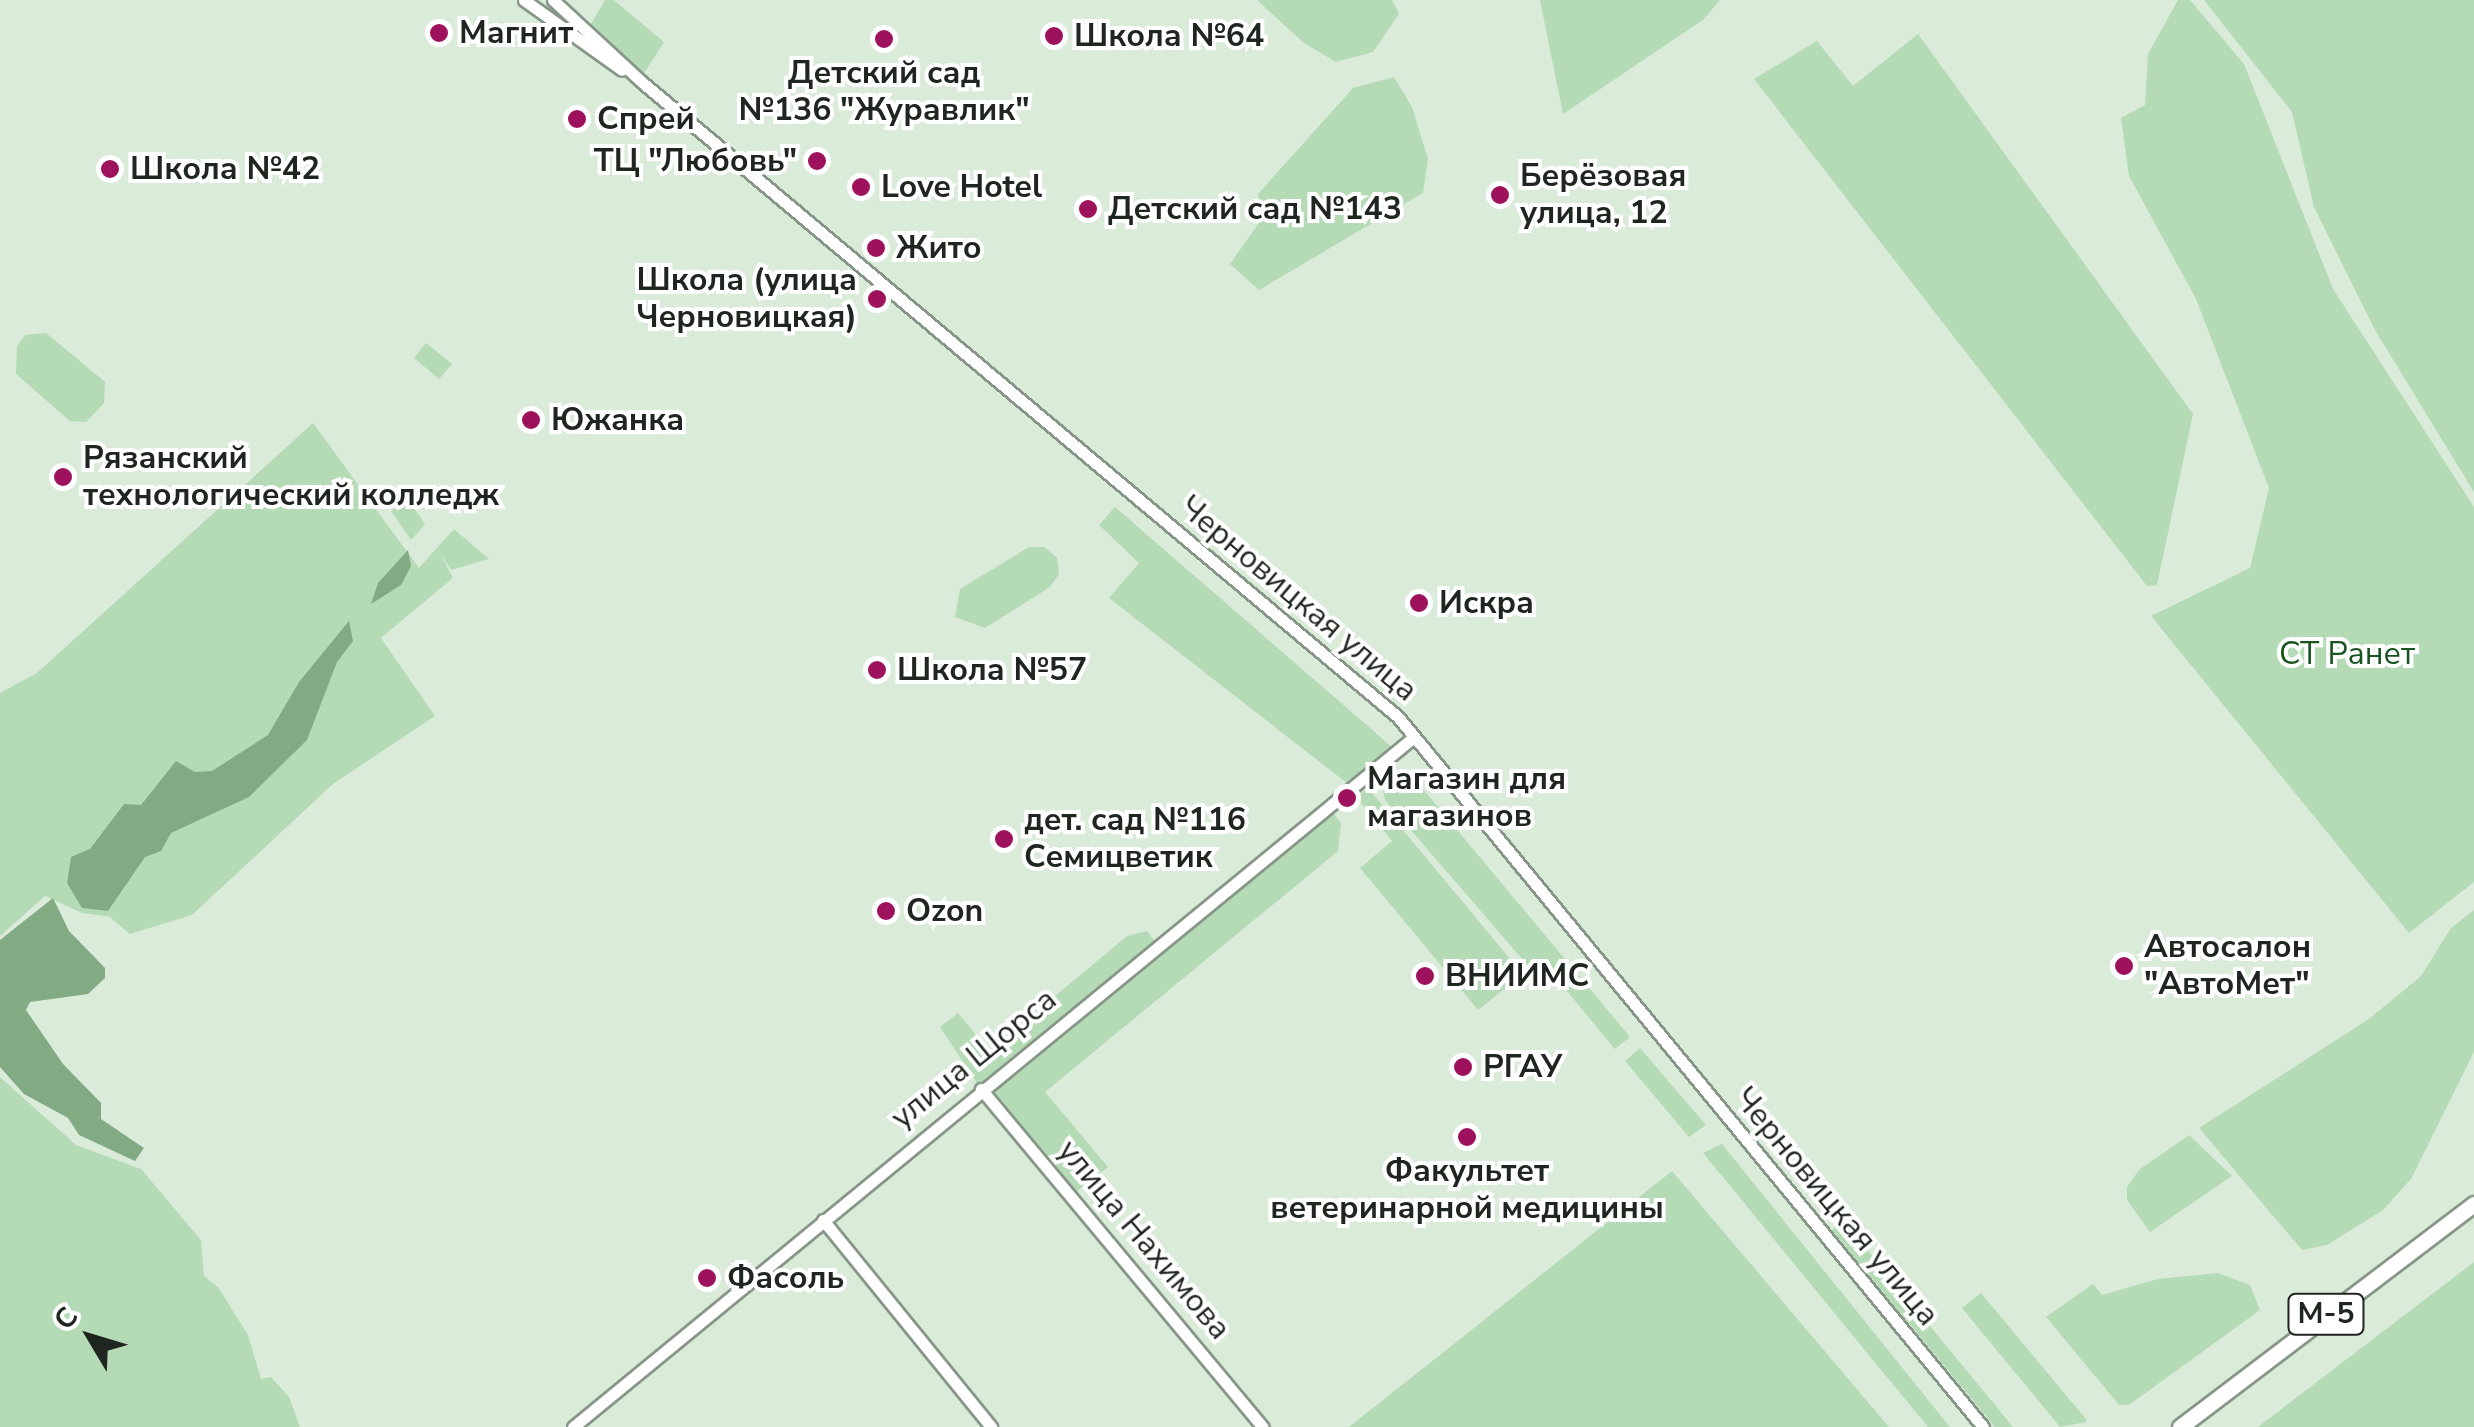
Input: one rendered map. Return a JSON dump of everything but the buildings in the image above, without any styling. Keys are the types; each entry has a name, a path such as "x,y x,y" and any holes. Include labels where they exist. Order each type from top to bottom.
{"highway":[{"name":"М-5","path":"2180,1427 2474,1204"}],"main road":[{"name":"Черновицкая улица","path":"524,0 643,83"},
{"name":"Черновицкая улица","path":"554,0 643,83 1414,737 1983,1427"},
{"name":"улица Щорса","path":"573,1427 981,1088 1414,737"},
{"name":"улица Нахимова","path":"981,1088 1263,1427"},
{"path":"823,1220 992,1427"}],"green space":[{"path":"605,0 614,0 664,42 644,73 591,24"},
{"path":"1257,0 1392,0 1399,14 1373,52 1336,62 1304,43"},
{"path":"1540,0 1720,0 1703,20 1563,114"},
{"name":"СТ Ранет","path":"2178,0 2190,0 2244,64 2333,289 2474,507 2474,882 2409,933 2151,616 2250,568 2269,488 2196,299 2129,176 2121,118 2145,105 2148,54"},
{"path":"2204,0 2474,0 2474,492 2375,330 2314,207 2292,112"},
{"path":"1918,34 2193,414 2157,585 2147,586 1754,79 1817,41 1853,86"},
{"path":"1394,77 1412,107 1428,159 1423,193 1259,290 1230,264 1263,217 1258,194 1353,88"},
{"path":"46,333 105,382 104,403 86,422 70,421 16,374 17,346 26,335"},
{"path":"426,343 452,364 439,379 414,358"},
{"path":"313,423 419,568 454,529 489,559 451,570 439,551 453,578 381,638 435,716 333,784 192,915 130,934 110,917 82,913 45,896 0,936 0,693 37,673"},
{"path":"408,499 425,524 411,540 391,511"},
{"path":"1115,507 1393,748 1348,784 1109,598 1139,563 1099,525"},
{"path":"1029,547 1044,547 1057,558 1059,574 1050,587 985,628 955,617 960,589"},
{"path":"1404,773 1412,776 1630,1037 1615,1049 1552,973 1535,974 1385,800 1383,789"},
{"path":"1368,788 1516,966 1512,983 1478,1010 1360,868 1392,841 1356,797"},
{"path":"1328,806 1341,823 1338,851 1045,1092 1108,1167 1072,1195 981,1089 940,1027 958,1013 989,1051 1127,936 1147,931 1157,944"},
{"path":"2474,910 2474,1052 2411,1179 2383,1210 2327,1245 2302,1250 2199,1128 2369,1019 2421,976 2451,928"},
{"path":"1640,1048 1706,1125 1689,1137 1625,1061"},
{"path":"0,1077 76,1145 141,1169 201,1240 204,1276 218,1287 248,1335 261,1379 271,1377 289,1397 300,1427 0,1427"},
{"path":"2189,1135 2232,1176 2150,1232 2127,1200 2127,1187 2139,1170"},
{"path":"1722,1144 1950,1427 1928,1427 1703,1153"},
{"path":"1672,1171 1889,1427 1349,1427"},
{"path":"1842,1221 2013,1427 1995,1427 1832,1230"},
{"path":"2474,1262 2474,1427 2258,1427"},
{"path":"2218,1273 2250,1285 2260,1310 2129,1405 2119,1405 2046,1317 2093,1284 2102,1295 2158,1279"},
{"path":"1981,1293 2086,1422 2060,1427 1962,1308"}],"shaded area":[{"path":"408,550 411,566 401,585 371,604 378,583"},
{"path":"349,621 353,641 337,662 307,740 249,797 171,833 161,851 145,857 108,911 82,908 67,883 71,857 90,849 124,804 141,805 176,761 195,772 212,771 268,735 299,682"},
{"path":"53,898 69,931 105,968 105,978 88,994 30,1002 26,1010 63,1064 101,1103 101,1119 144,1148 135,1161 79,1135 68,1118 24,1094 0,1067 0,940"}],"place":[{"name":"Магнит","path":"439,33"},
{"name":"Школа №64","path":"1054,36"},
{"name":"Детский сад №136 \"Журавлик\"","path":"884,39"},
{"name":"Спрей","path":"577,119"},
{"name":"ТЦ \"Любовь\"","path":"817,161"},
{"name":"Школа №42","path":"110,169"},
{"name":"Love Hotel","path":"861,187"},
{"name":"Берёзовая улица, 12","path":"1500,195"},
{"name":"Детский сад №143","path":"1088,209"},
{"name":"Жито","path":"876,248"},
{"name":"Школа (улица Черновицкая)","path":"877,299"},
{"name":"Южанка","path":"531,420"},
{"name":"Рязанский технологический колледж","path":"63,477"},
{"name":"Искра","path":"1419,603"},
{"name":"Школа №57","path":"877,670"},
{"name":"Магазин для магазинов","path":"1347,798"},
{"name":"дет. сад №116 Семицветик","path":"1004,839"},
{"name":"Ozon","path":"886,911"},
{"name":"Автосалон \"АвтоМет\"","path":"2124,966"},
{"name":"ВНИИМС","path":"1425,976"},
{"name":"РГАУ","path":"1463,1067"},
{"name":"Факультет ветеринарной медицины","path":"1467,1137"},
{"name":"Фасоль","path":"707,1278"}]}
